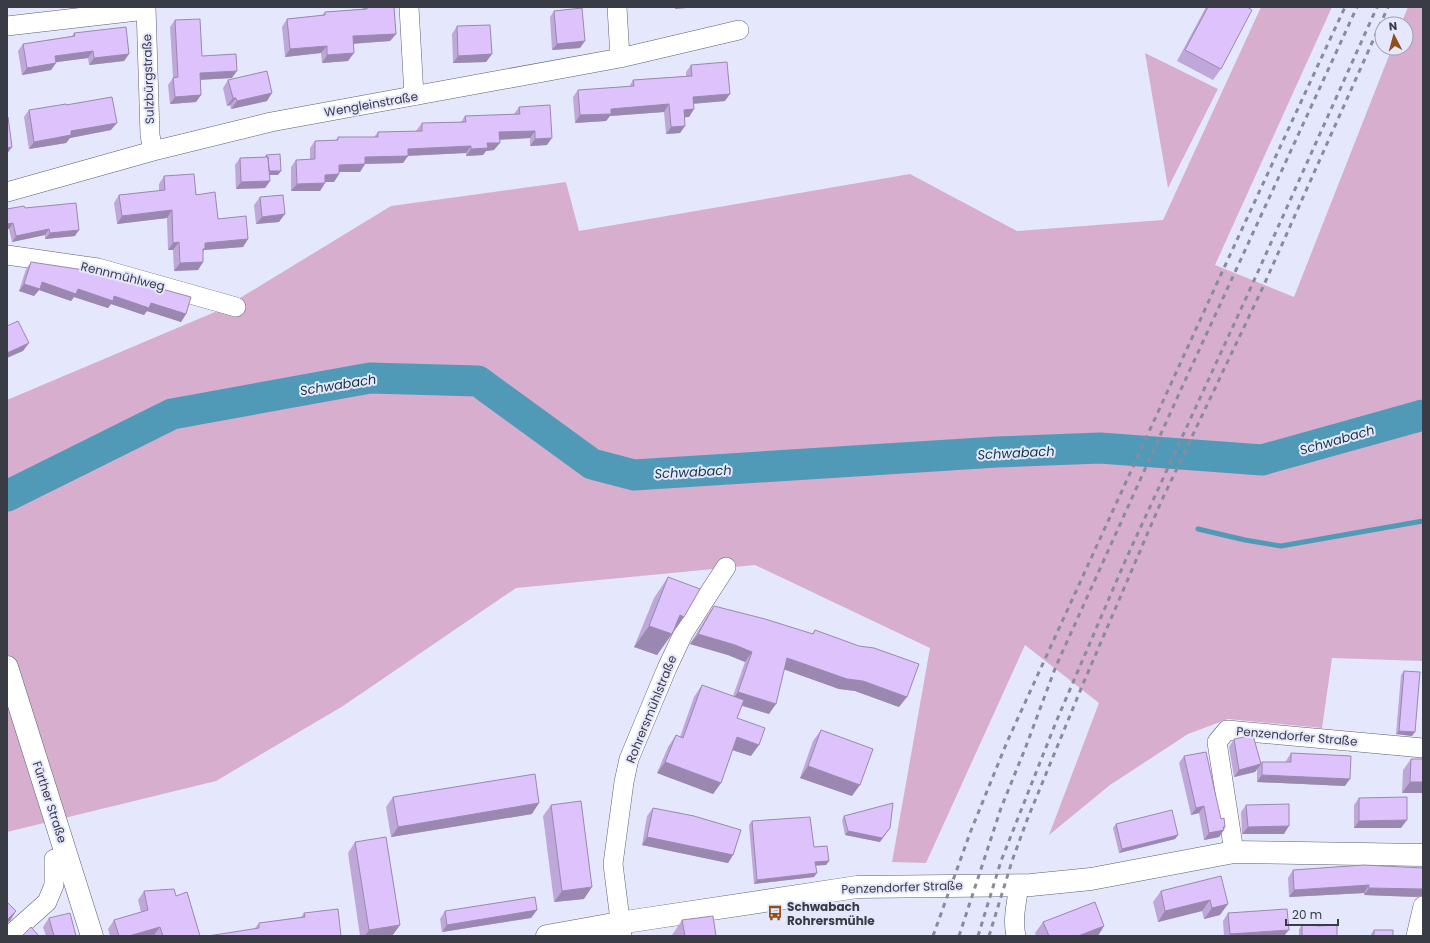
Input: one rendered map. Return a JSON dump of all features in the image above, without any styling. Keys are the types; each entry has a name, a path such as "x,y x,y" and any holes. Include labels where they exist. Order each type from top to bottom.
{"main road":[{"name":"Fürther Straße","path":"7,667 92,936"},
{"name":"Penzendorfer Straße","path":"547,936 620,930 857,887 1019,885 1091,879 1234,852 1423,855"}],"street":[{"path":"409,7 414,96"},
{"path":"618,7 620,58"},
{"path":"7,26 146,8"},
{"name":"Sulzbürgstraße","path":"146,8 150,135 153,151"},
{"name":"Wengleinstraße","path":"7,192 153,151 271,122 620,58 739,30"},
{"name":"Rennmühlweg","path":"7,255 98,268 236,307"},
{"name":"Rohrersmühlstraße","path":"620,930 613,864 624,782 629,759 667,668 684,632 726,567"},
{"name":"Penzendorfer Straße","path":"1234,852 1217,742 1227,730 1423,748"},
{"path":"9,936 47,902 54,885 54,859"},
{"path":"1016,936 1014,929 1015,911 1019,885"},
{"path":"1416,936 1423,906"}],"shaded area":[{"path":"1261,7 1332,7 1215,265 1294,297 1389,56 1414,56 1414,16 1404,16 1408,7 1423,7 1423,661 1332,658 1322,728 1228,719 1188,734 1110,785 1049,835 1099,703 1025,645 926,863 892,862 930,648 755,565 516,588 343,706 216,781 7,832 7,400 222,309 391,206 566,182 579,231 910,174 1017,231 1163,220"},
{"path":"1145,53 1218,89 1168,188"}],"building":[{"path":"367,7 394,7 396,34 353,36 354,53 327,55 327,46 290,49 287,19 325,15 325,12 367,9"},
{"path":"1208,7 1247,7 1252,10 1221,69 1185,50"},
{"path":"582,8 585,41 557,44 554,11"},
{"path":"200,19 202,56 236,54 237,71 200,73 201,95 175,97 173,78 178,77 175,20"},
{"path":"490,25 492,54 458,56 457,26"},
{"path":"126,27 129,54 94,58 93,51 55,56 56,63 27,68 23,44 75,36 74,33"},
{"path":"727,62 730,94 693,97 694,109 684,110 685,126 671,127 669,104 611,109 611,114 580,115 578,90 634,86 633,80 692,76 691,65"},
{"path":"267,71 272,93 237,101 236,98 233,98 228,80"},
{"path":"112,97 117,123 71,131 71,135 34,142 29,110"},
{"path":"550,105 552,138 535,139 535,131 499,132 500,143 487,143 488,148 471,149 471,146 408,149 408,156 365,157 365,164 339,165 339,174 325,175 325,183 297,184 296,160 315,159 315,141 338,140 338,137 378,137 378,132 422,131 422,123 466,122 465,116 520,114 519,107"},
{"path":"8,117 12,147 7,148 7,118"},
{"path":"280,154 281,171 269,171 268,157 266,155"},
{"path":"268,157 270,181 241,182 240,158"},
{"path":"194,174 196,195 215,192 218,219 246,216 248,239 205,243 205,249 203,249 203,262 180,263 179,242 173,243 172,210 122,216 119,195 165,190 164,176"},
{"path":"283,195 285,214 262,217 260,197"},
{"path":"76,203 79,230 50,233 49,229 16,236 13,223 7,224 7,209 24,206 25,208"},
{"path":"31,262 101,272 191,297 186,314 151,303 149,308 114,296 113,301 78,289 76,294 42,282 40,289 24,284"},
{"path":"18,321 29,343 7,353 7,326"},
{"path":"668,577 700,589 684,617 680,615 672,634 649,626"},
{"path":"714,606 765,619 813,634 815,630 859,646 874,648 919,664 907,697 863,681 847,679 787,658 776,704 738,692 752,652 735,645 698,634"},
{"path":"1404,671 1420,672 1415,732 1399,731"},
{"path":"702,685 744,700 737,718 765,728 759,745 737,737 721,783 665,762 676,735 683,738"},
{"path":"821,730 873,749 860,785 808,766"},
{"path":"1253,735 1261,764 1239,770 1234,739"},
{"path":"1206,752 1221,819 1224,818 1225,827 1223,827 1224,830 1209,833 1204,806 1196,808 1184,756"},
{"path":"1291,753 1351,756 1350,779 1262,775 1262,762 1291,762"},
{"path":"1411,759 1423,759 1423,782 1410,782"},
{"path":"535,774 539,803 398,827 393,797"},
{"path":"1407,797 1407,820 1359,821 1359,798"},
{"path":"581,801 592,887 562,891 551,805"},
{"path":"893,803 890,828 882,838 848,831 844,816"},
{"path":"1289,804 1289,826 1248,827 1246,805"},
{"path":"653,808 694,816 741,830 733,855 647,837"},
{"path":"1172,810 1178,835 1122,849 1116,824"},
{"path":"810,817 814,847 827,846 829,861 815,862 817,873 757,880 752,821"},
{"path":"386,837 400,925 369,930 355,842"},
{"path":"1364,865 1423,868 1423,889 1369,888 1369,885 1294,890 1293,870"},
{"path":"1221,876 1228,904 1212,908 1210,900 1165,911 1161,891"},
{"path":"174,889 176,896 187,892 200,936 163,936 160,927 129,936 119,936 114,920 148,910 144,891"},
{"path":"535,897 537,910 447,925 445,911"},
{"path":"7,902 16,911 7,920"},
{"path":"1095,902 1104,926 1078,936 1049,936 1043,922"},
{"path":"338,909 341,936 208,936 259,928 259,923 305,917 304,913"},
{"path":"1287,909 1289,930 1230,934 1228,913"},
{"path":"70,913 76,936 54,936 49,918"},
{"path":"713,916 716,936 685,936 682,920"},
{"path":"1302,925 1337,925 1337,936 1302,936"},
{"path":"31,927 39,936 22,936"},
{"path":"1374,930 1393,930 1393,936 1374,936"}],"waterway":[{"name":"Schwabach","path":"7,496 172,414 370,378 478,381 592,464 634,475 997,452 1100,448 1262,460 1423,415"},
{"path":"1198,529 1245,540 1281,546 1423,521"}],"railway":[{"path":"933,936 970,833 1007,742 1345,7"},
{"path":"959,936 1001,808 1056,666 1183,385 1357,7"},
{"path":"978,936 1001,861 1056,722 1126,559 1252,285 1377,7"},
{"path":"989,936 1012,861 1027,820 1083,684 1161,502 1263,287 1388,7"}],"place":[{"name":"Schwabach Rohrersmühle","path":"775,913"}]}
